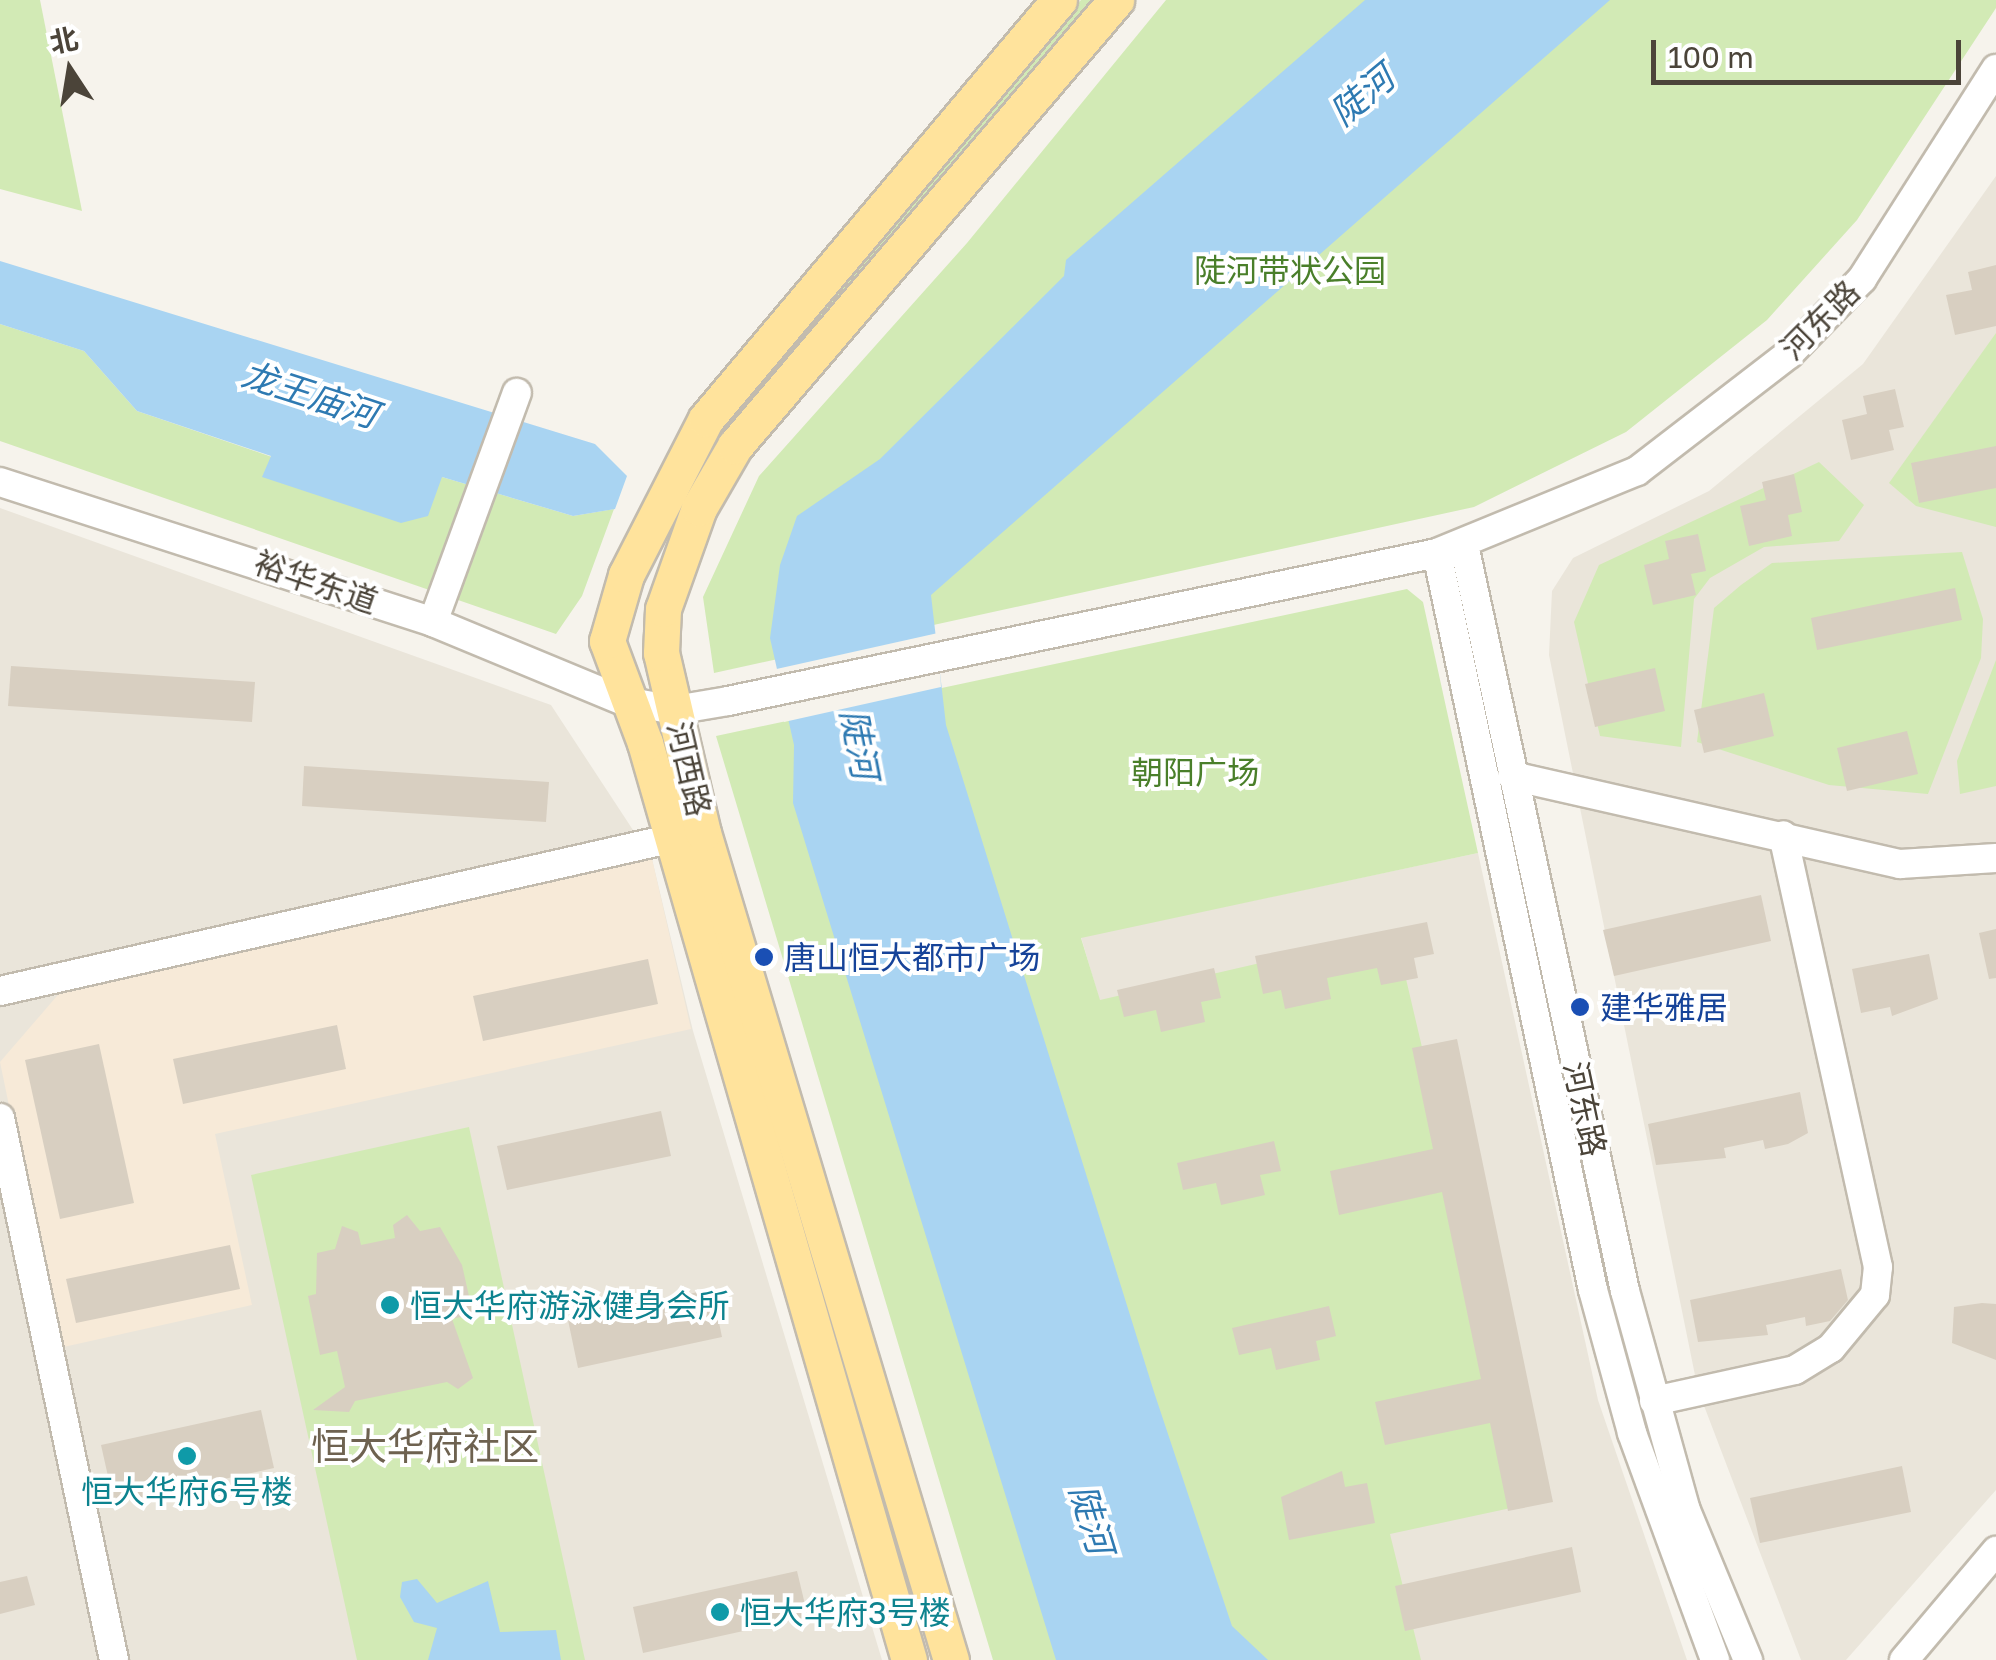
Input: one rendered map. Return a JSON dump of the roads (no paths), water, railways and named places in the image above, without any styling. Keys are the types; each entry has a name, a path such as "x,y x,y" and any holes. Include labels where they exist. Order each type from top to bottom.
{"main road":[{"name":"河西路","path":"909,1660 645,743 624,701 607,641 633,559 706,419 1059,0"},
{"name":"河西路","path":"951,1660 708,850 661,653 680,551 736,446 1116,0"}],"street":[{"name":"河东路","path":"728,701 969,647 1450,549 1636,471 1789,354 1862,280 1996,69"},
{"path":"432,622 517,392"},
{"name":"裕华东道","path":"0,482 432,622 624,701 675,710 728,701"},
{"name":"河东路","path":"1450,549 1512,776 1654,1401 1685,1508 1748,1660"},
{"name":"河东路","path":"1450,549 1593,1290 1653,1498 1715,1660"},
{"path":"1512,776 1900,864 1996,858"},
{"path":"1654,1401 1795,1370 1831,1348 1875,1295 1878,1267 1783,835"},
{"path":"0,991 670,839"},
{"path":"0,1118 114,1660"},
{"path":"1904,1660 1996,1551"}],"water":[{"name":"陡河","path":"1365,0 1610,0 931,595 946,725 1154,1392 1232,1626 1268,1660 1056,1660 793,803 794,745 770,638 780,565 797,516 880,459 1064,276 1066,260"},
{"name":"龙王庙河","path":"0,261 595,444 627,476 615,509 573,516 442,477 428,516 401,523 262,477 271,456 137,411 84,351 0,324"},
{"path":"417,1579 437,1603 488,1581 500,1632 556,1630 561,1660 428,1660 437,1628 414,1622 400,1597 402,1582"}],"place":[{"name":"唐山恒大都市广场","path":"764,957"},
{"name":"建华雅居","path":"1580,1007"},
{"name":"恒大华府游泳健身会所","path":"390,1305"},
{"name":"恒大华府6号楼","path":"187,1456"},
{"name":"恒大华府3号楼","path":"720,1612"}],"district":[{"name":"恒大华府社区","path":"425,1446"}],"park label":[{"name":"陡河带状公园","path":"1290,270"},
{"name":"朝阳广场","path":"1195,772"}]}
